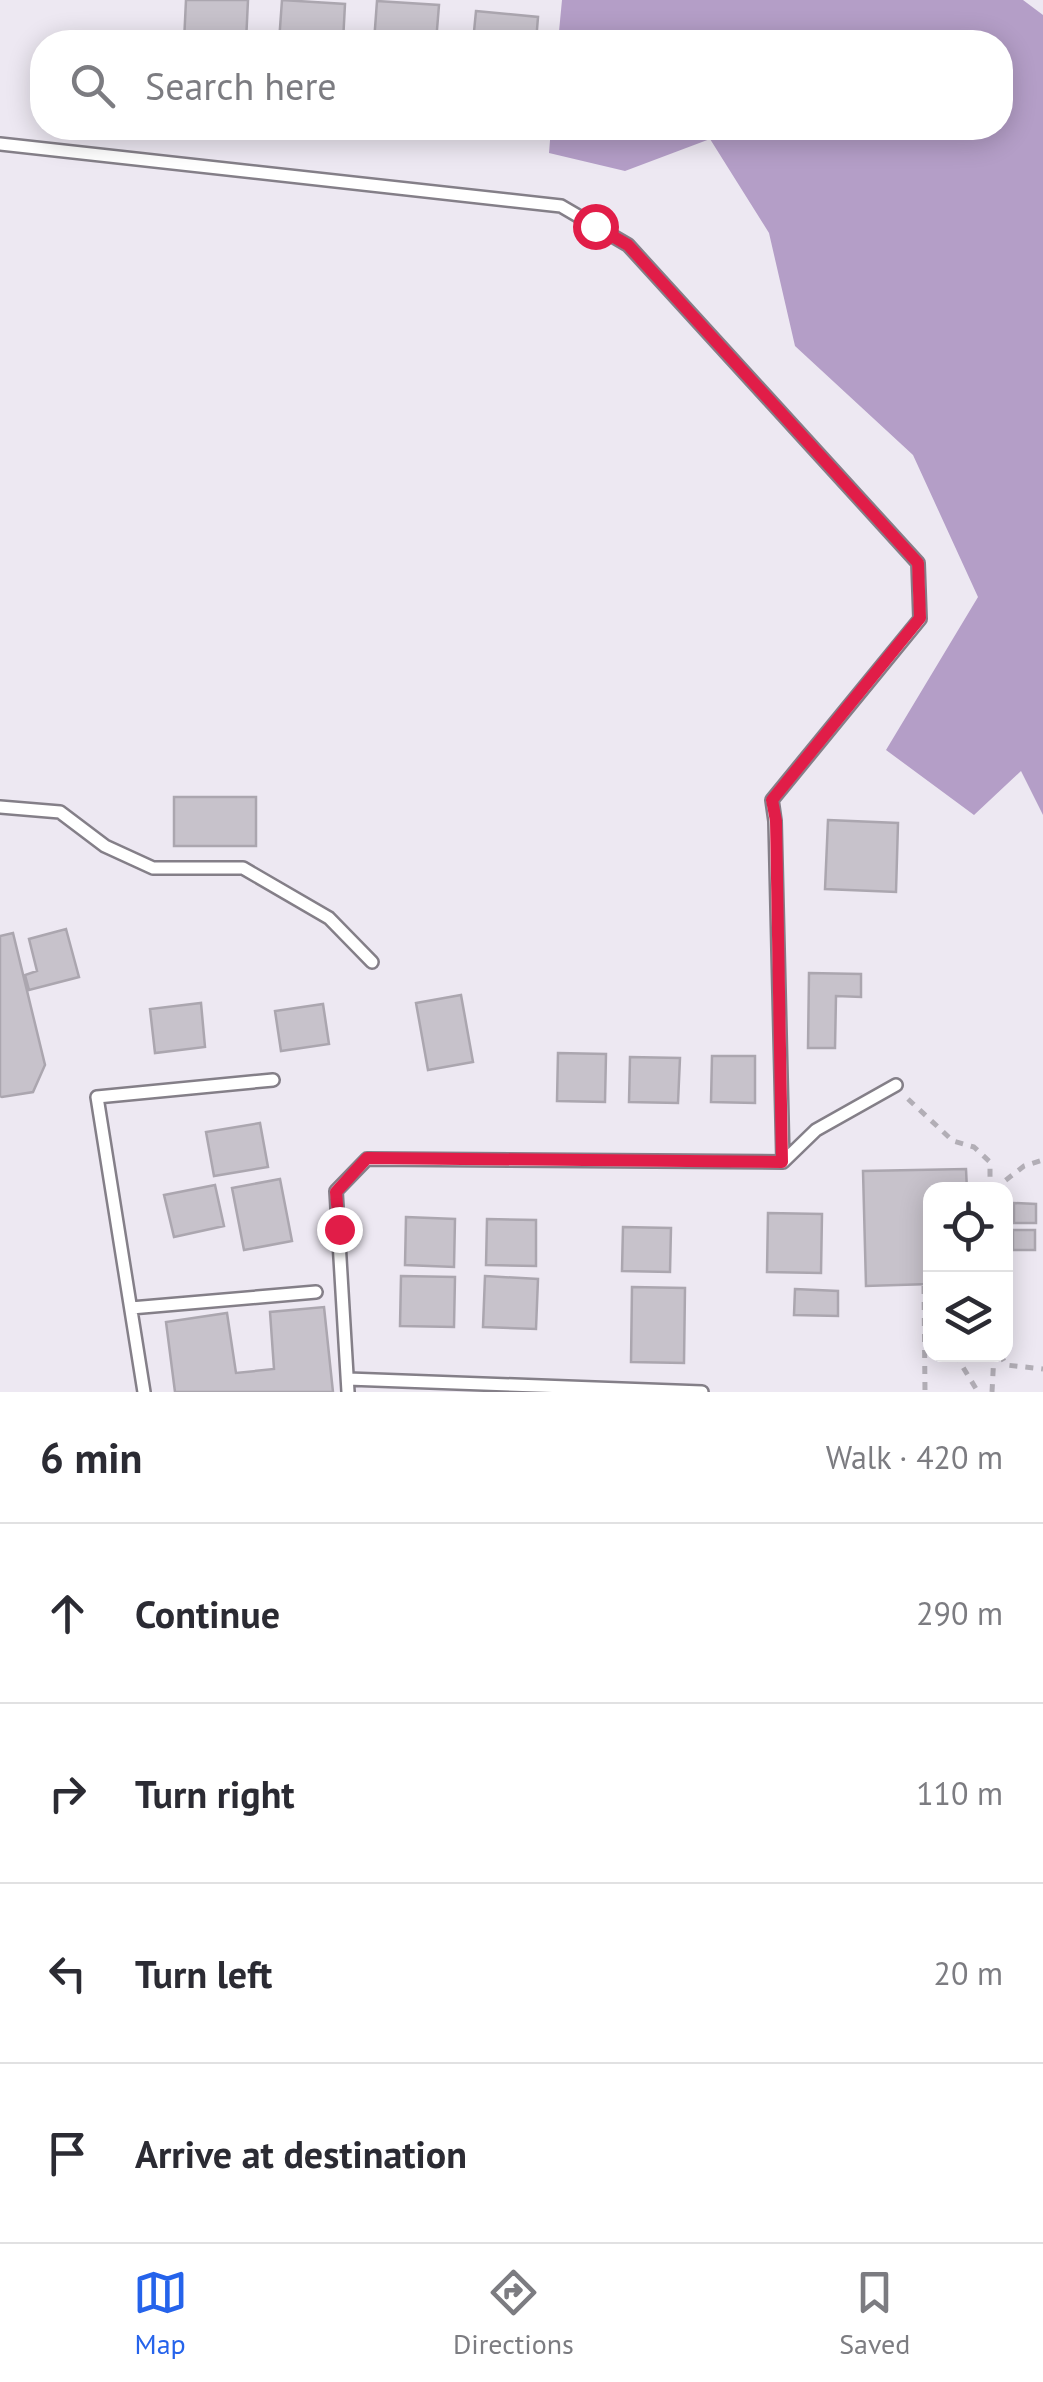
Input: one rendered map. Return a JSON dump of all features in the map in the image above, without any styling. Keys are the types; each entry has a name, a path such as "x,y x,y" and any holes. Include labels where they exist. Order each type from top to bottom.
{"lane":[{"path":"0,144 561,206 628,245 918,563 920,618 772,800 776,821 782,1162"},
{"path":"0,806 60,812 105,846 153,868 244,868 329,918 372,962"},
{"path":"144,1392 97,1097 274,1080"},
{"path":"702,1392 348,1386 336,1192 367,1158 782,1162 816,1130 896,1086"},
{"path":"130,1308 316,1292"}],"path":[{"path":"896,1086 953,1141 974,1148 990,1162 991,1182"},
{"path":"1002,1182 1024,1166 1043,1160"},
{"path":"925,1392 926,1362"},
{"path":"960,1362 978,1392"},
{"path":"992,1392 996,1362"},
{"path":"1004,1362 1043,1370"}],"shaded area":[{"path":"562,0 1023,0 1043,15 1043,815 1021,771 974,815 886,750 978,597 913,455 795,346 769,233 711,140 1013,140 1013,30 559,30"},
{"path":"550,140 707,140 625,171 549,153"}],"building":[{"path":"186,0 248,0 247,30 185,30"},
{"path":"282,0 345,4 344,30 280,30"},
{"path":"377,1 439,5 437,30 375,30"},
{"path":"476,11 538,17 537,30 474,30"},
{"path":"174,797 256,797 256,846 174,846"},
{"path":"828,820 898,823 896,892 825,889"},
{"path":"66,929 79,977 29,990 25,975 37,971 29,939"},
{"path":"13,933 45,1065 33,1092 2,1097 0,936"},
{"path":"809,973 861,974 861,997 836,996 835,1048 808,1048"},
{"path":"461,995 473,1062 428,1070 416,1003"},
{"path":"201,1003 205,1047 155,1053 150,1009"},
{"path":"323,1004 329,1044 281,1051 275,1011"},
{"path":"558,1053 606,1054 605,1102 557,1101"},
{"path":"712,1056 755,1056 755,1103 711,1102"},
{"path":"630,1057 680,1058 678,1103 629,1102"},
{"path":"260,1123 268,1167 214,1176 206,1132"},
{"path":"966,1169 967,1182 923,1182 923,1284 866,1286 863,1171"},
{"path":"280,1179 292,1241 244,1250 232,1188"},
{"path":"215,1185 224,1226 174,1237 164,1195"},
{"path":"1014,1203 1036,1204 1036,1223 1014,1223"},
{"path":"768,1213 822,1214 821,1273 767,1272"},
{"path":"406,1217 455,1219 454,1267 405,1265"},
{"path":"487,1219 536,1220 536,1266 486,1265"},
{"path":"623,1227 671,1228 670,1272 622,1271"},
{"path":"1013,1230 1035,1230 1035,1250 1013,1250"},
{"path":"401,1276 455,1277 454,1327 400,1326"},
{"path":"485,1276 538,1279 536,1329 483,1327"},
{"path":"632,1287 685,1288 684,1363 631,1362"},
{"path":"795,1289 838,1291 838,1316 794,1315"},
{"path":"324,1307 333,1392 175,1392 166,1322 227,1313 236,1373 274,1369 270,1312"}],"route":[{"path":"339,1229 336,1192 367,1158 782,1162 776,821 772,800 920,618 918,563 628,245 595,226"}]}
